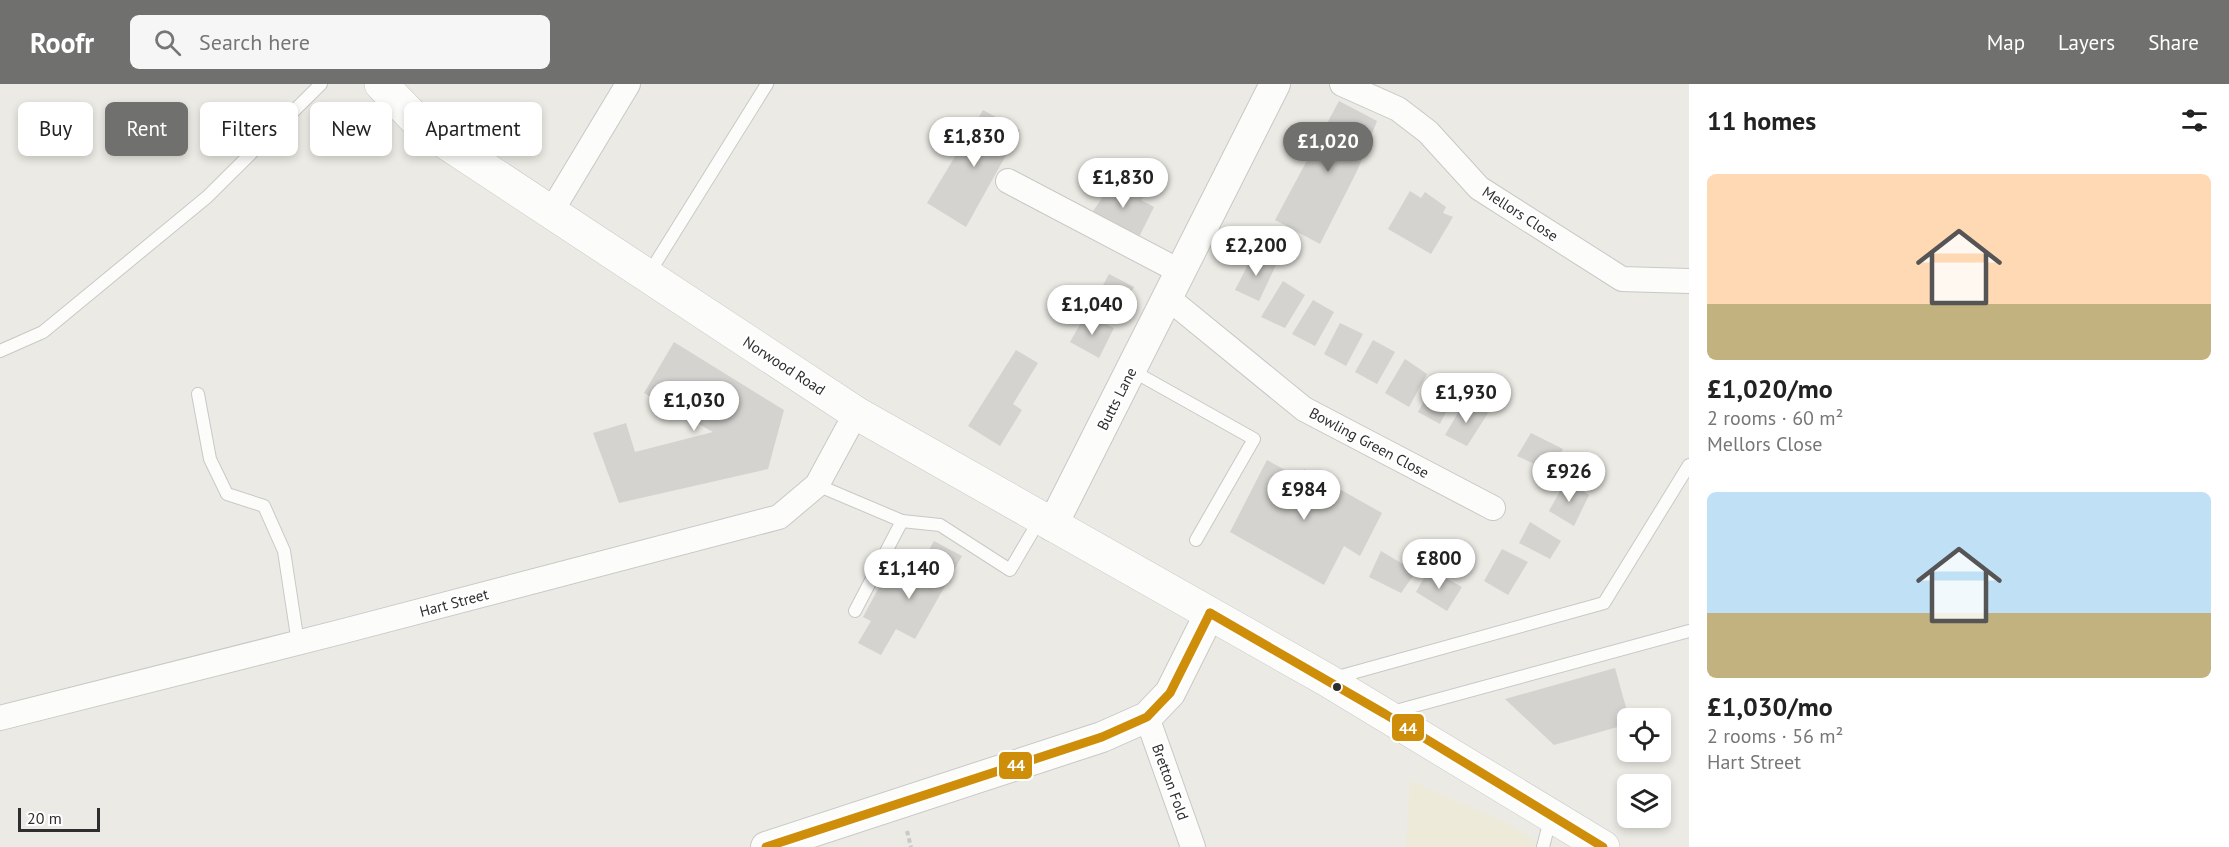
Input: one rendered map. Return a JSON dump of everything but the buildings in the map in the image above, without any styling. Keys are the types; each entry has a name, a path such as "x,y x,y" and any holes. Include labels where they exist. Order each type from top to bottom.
{"main road":[{"name":"Norwood Road","path":"381,84 425,129 856,413 1046,523 1327,680 1599,846"}],"street":[{"path":"551,212 628,84"},
{"name":"Butts Lane","path":"1046,523 1131,370 1275,84"},
{"name":"Mellors Close","path":"1342,84 1398,109 1428,132 1479,188 1622,279 1689,281"},
{"path":"1008,181 1175,285"},
{"name":"Bowling Green Close","path":"1175,285 1304,408 1493,508"},
{"name":"Hart Street","path":"0,718 298,643 779,517 817,486 856,413"},
{"path":"766,847 1102,737 1147,717 1170,693 1210,613"},
{"name":"Bretton Fold","path":"1147,717 1193,847"}],"lane":[{"path":"0,351 43,332 207,197 321,84"},
{"path":"648,276 767,84"},
{"path":"1131,370 1254,439 1196,540"},
{"path":"198,394 210,459 226,494 264,506 284,551 298,643"},
{"path":"1327,680 1604,603 1689,465"},
{"path":"817,486 902,521 940,525 1010,570 1046,523"},
{"path":"855,611 902,521"},
{"path":"1385,714 1689,632"},
{"path":"1543,847 1551,816"}],"shaded area":[{"path":"1410,781 1507,823 1545,847 1406,847"}],"transit line":[{"name":"44","path":"1210,613 1385,714 1603,847"},
{"name":"44","path":"766,847 1102,737 1147,717 1170,693 1210,613"}]}
